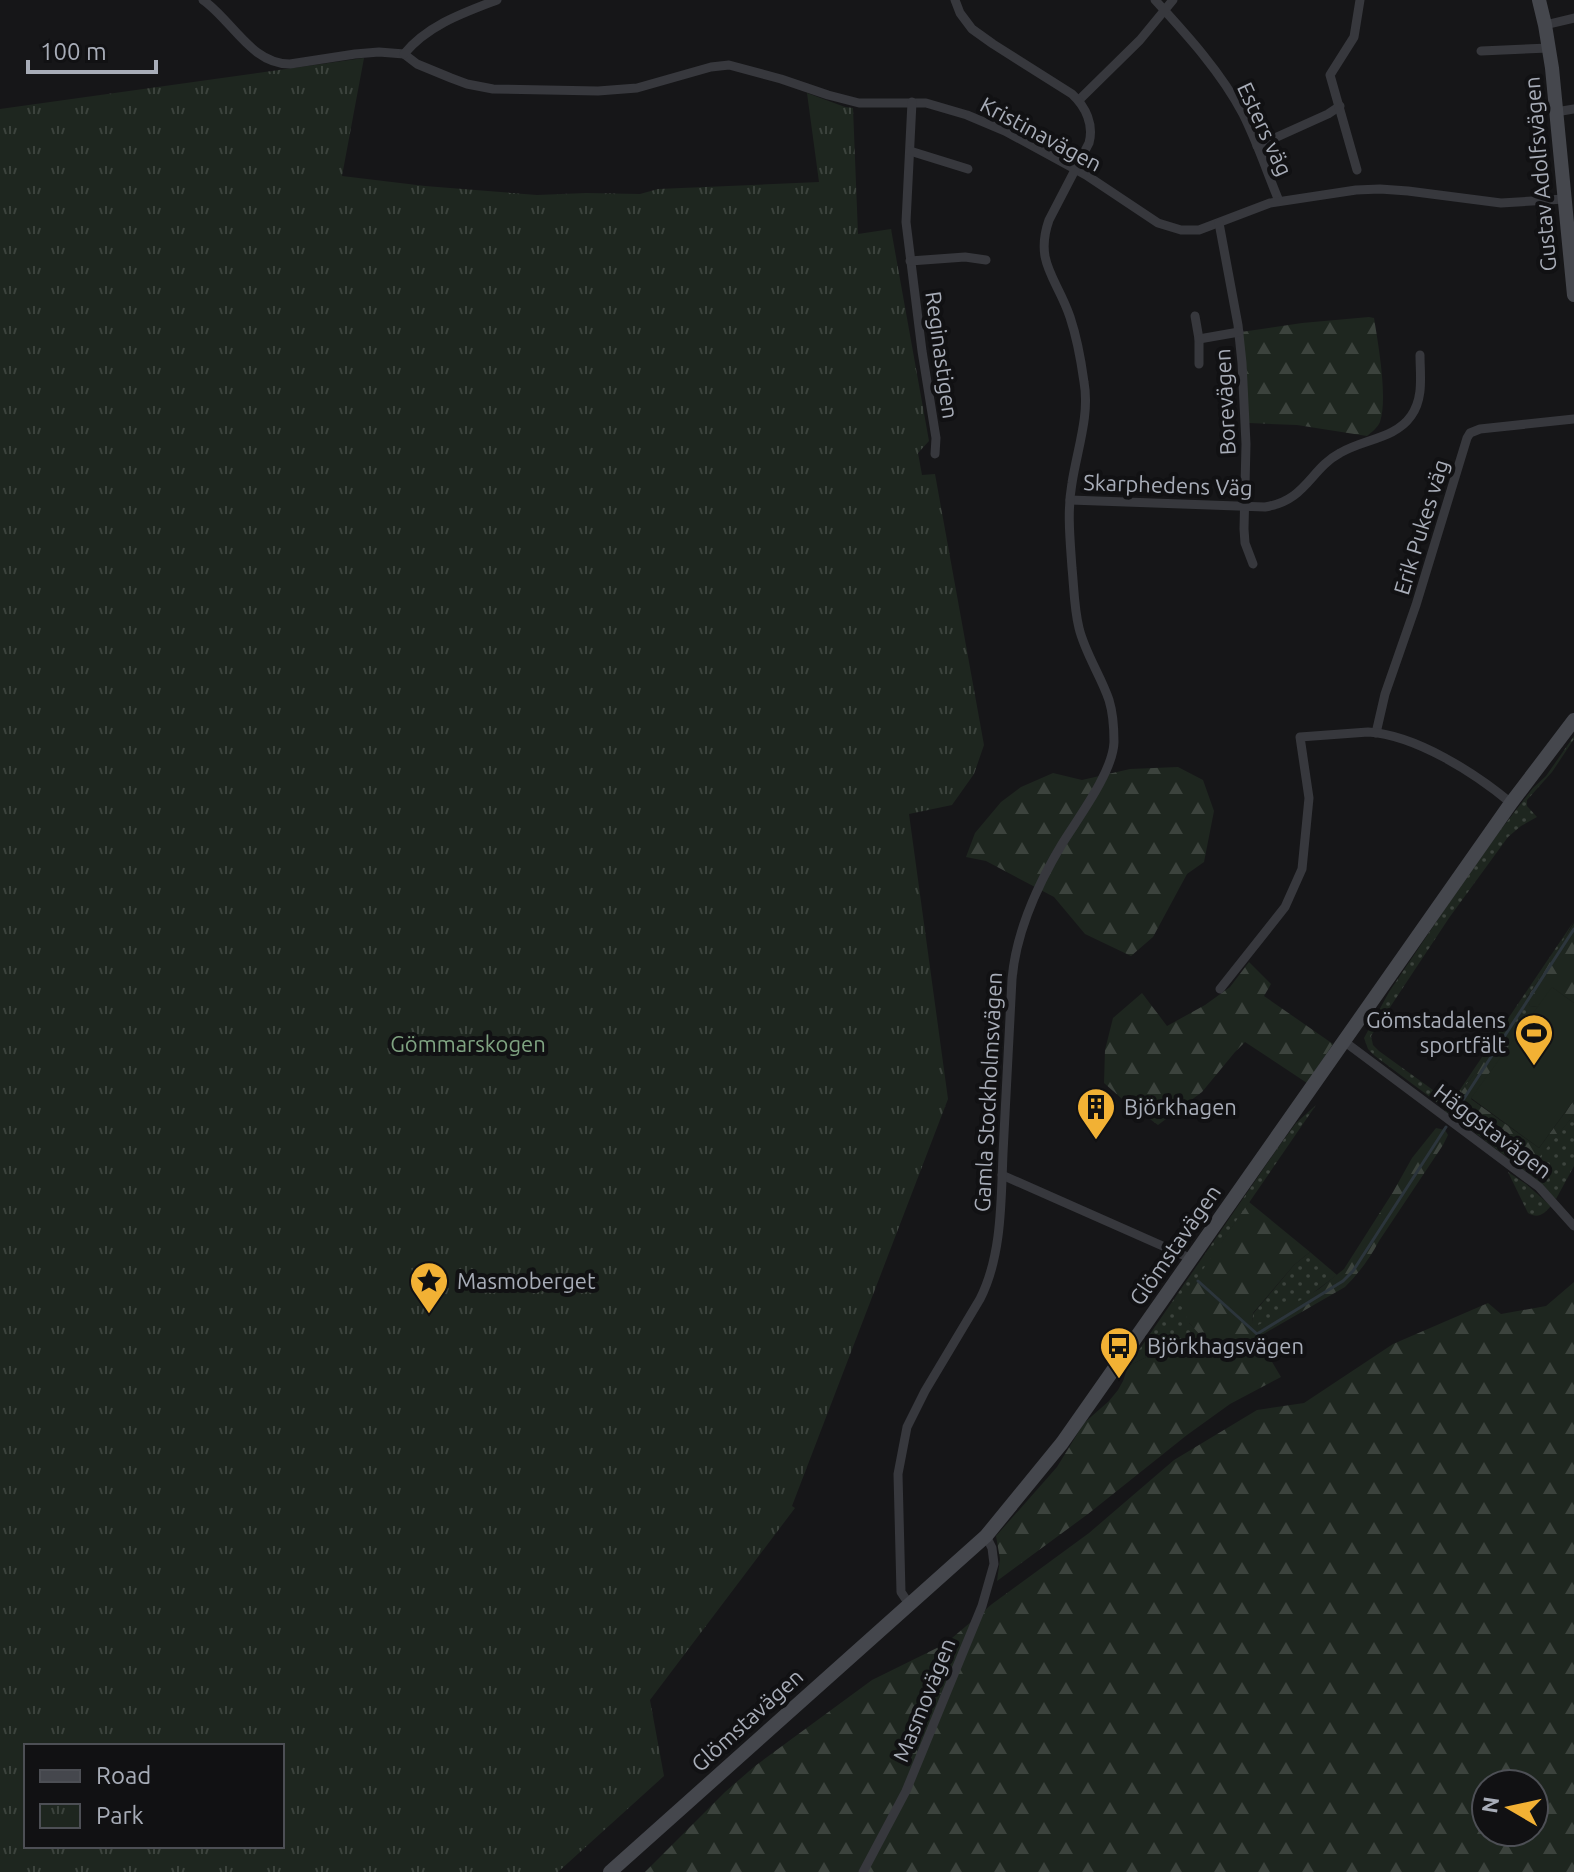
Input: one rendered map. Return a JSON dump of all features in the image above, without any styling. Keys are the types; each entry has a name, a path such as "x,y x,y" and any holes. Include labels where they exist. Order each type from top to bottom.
{"main road":[{"name":"Gustav Adolfsvägen","path":"1539,0 1549,48 1564,199 1571,237 1574,295"},
{"name":"Glömstavägen","path":"610,1872 986,1536 1062,1443 1511,803 1574,720"}],"street":[{"path":"203,0 215,8 262,57 290,64 370,53 404,54 415,41 435,28 497,0"},
{"path":"955,0 972,29 1079,100 1140,40 1173,0"},
{"name":"Esters väg","path":"1155,0 1232,94 1279,201"},
{"path":"1357,170 1330,75 1354,37 1360,0"},
{"path":"1545,25 1574,18"},
{"name":"Gustav Adolfsvägen","path":"1481,51 1549,48"},
{"name":"Kristinavägen","path":"404,54 417,64 451,78 493,89 598,91 637,88 711,67 729,65 859,103 912,102 944,107 988,123 1076,169 1146,216 1170,228 1199,230 1279,201 1356,190 1415,192 1501,203 1564,199"},
{"name":"Gamla Stockholmsvägen","path":"909,1604 901,1592 898,1474 903,1444 911,1416 988,1283 998,1232 1012,979 1019,944 1041,883 1105,772 1113,749 1110,704 1079,628 1070,546 1070,500 1086,395 1074,331 1047,267 1043,245 1049,220 1091,137 1090,122 1079,100"},
{"name":"Reginastigen","path":"912,102 906,222 936,438 935,454"},
{"path":"1257,146 1340,106"},
{"path":"1556,112 1574,109"},
{"path":"910,151 968,169"},
{"name":"Borevägen","path":"1219,223 1239,332 1246,422 1245,543 1253,564"},
{"name":"Reginastigen","path":"910,261 965,257 986,260"},
{"name":"Borevägen","path":"1195,316 1199,364"},
{"name":"Borevägen","path":"1199,339 1239,332"},
{"name":"Skarphedens Väg","path":"1070,500 1265,507 1284,502 1309,483 1336,455 1376,440 1409,420 1420,398 1420,355"},
{"name":"Erik Pukes väg","path":"1376,733 1385,694 1470,433 1480,429 1574,419"},
{"path":"1220,989 1280,915 1302,869 1309,798 1300,737 1376,733 1402,740 1455,762 1511,803"},
{"name":"Häggstavägen","path":"1345,1042 1539,1187 1574,1226"},
{"path":"1002,1175 1192,1259"},
{"name":"Masmovägen","path":"863,1872 906,1791 982,1606 994,1564 992,1548 986,1536"}],"green space":[{"name":"Gömmarskogen","path":"364,58 342,176 537,195 640,194 658,189 819,182 807,93 853,108 858,234 891,229 929,441 918,453 922,475 935,474 984,745 974,774 952,805 909,814 948,1099 792,1506 795,1508 650,1700 664,1776 558,1872 0,1872 0,109"},
{"path":"1374,318 1383,385 1380,422 1373,431 1367,436 1297,425 1249,423 1241,332"},
{"path":"1574,736 1552,772 1527,800 1527,806 1537,817 1508,837 1449,918 1371,1036 1373,1045 1379,1051 1451,1103 1574,921 1527,997 1530,1006 1538,1007 1517,1036 1513,1028 1470,1080 1449,1113 1445,1112 1446,1109 1375,1056 1364,1038 1389,992 1449,903 1499,832 1546,776"},
{"path":"1178,767 1203,780 1214,811 1204,862 1187,874 1153,937 1131,956 1085,934 1054,897 986,861 966,857 975,833 1001,802 1021,787 1053,773 1082,780 1130,769"},
{"path":"1574,923 1574,1003 1553,988 1538,1007 1530,1006 1527,998"},
{"path":"1249,962 1271,984 1264,996 1333,1044 1307,1083 1245,1042 1202,1092 1158,1125 1104,1083 1105,1050 1113,1018 1142,993 1167,1026 1230,987"},
{"name":"Gömstadalens sportfält","path":"1552,987 1574,1003 1574,1100 1539,1148 1471,1098"},
{"path":"1509,1026 1514,1028 1517,1036 1471,1099 1539,1148 1574,1100 1574,1115 1528,1171 1449,1113"},
{"path":"1316,1105 1222,1242 1189,1323 1202,1337 1171,1345 1128,1366 1277,1149 1296,1123"},
{"path":"1574,1115 1574,1166 1556,1199 1527,1173"},
{"path":"1436,1128 1445,1130 1448,1135 1443,1145 1355,1276 1345,1287 1260,1336 1259,1340 1281,1377 1230,1404 997,1581 1000,1559 996,1536 1057,1467 1084,1423 1118,1390 1128,1366 1170,1346 1202,1337 1189,1323 1180,1303 1249,1202 1310,1252 1294,1265 1253,1313 1255,1327 1319,1289 1344,1269 1412,1158"},
{"path":"1508,1172 1551,1206 1541,1215 1528,1213"},
{"path":"1310,1252 1337,1275 1306,1298 1254,1328 1253,1314 1294,1265"},
{"path":"1574,1282 1574,1872 645,1872 755,1766 872,1680 945,1644 992,1604 1089,1533 1174,1460 1257,1410 1304,1403 1393,1344 1488,1303 1501,1314 1546,1306"}],"waterway":[{"path":"1454,1114 1574,929"},
{"path":"1198,1281 1257,1334 1343,1281 1353,1271 1446,1127"}],"place":[{"name":"Gömstadalens sportfält","path":"1534,1067"},
{"name":"Björkhagen","path":"1096,1141"},
{"name":"Masmoberget","path":"429,1315"},
{"name":"Björkhagsvägen","path":"1119,1380"}]}
